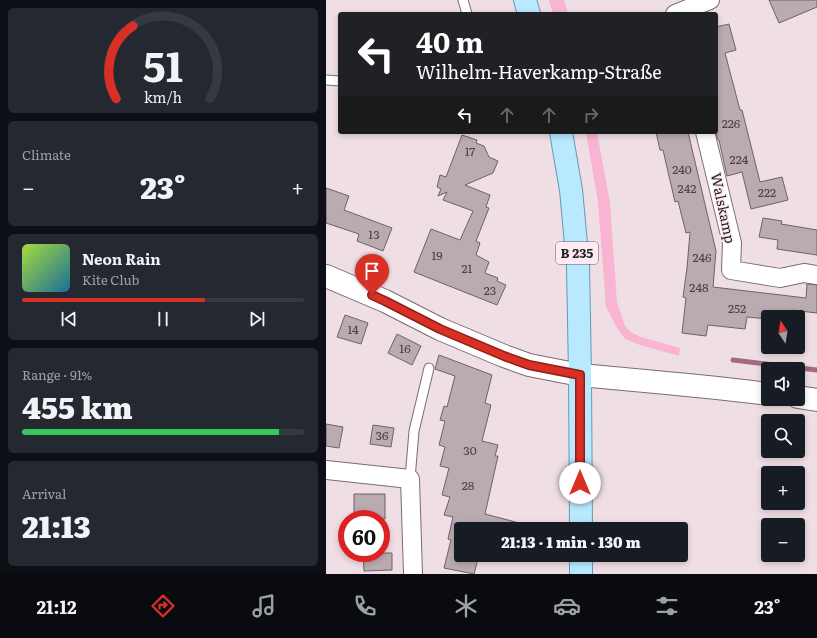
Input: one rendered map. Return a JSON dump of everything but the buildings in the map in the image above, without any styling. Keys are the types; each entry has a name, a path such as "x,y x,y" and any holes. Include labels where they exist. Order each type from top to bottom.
{"main road":[{"path":"525,0 528,12"},
{"name":"B 235","path":"561,134 571,190 578,265 580,522"},
{"path":"581,562 581,574"}],"street":[{"path":"670,0 674,12"},
{"path":"680,12 710,0"},
{"name":"Walskamp","path":"705,134 732,243 731,270 780,278 804,273 817,274"},
{"path":"326,276 385,301 440,329 529,365 580,375 716,387 761,393"},
{"path":"805,398 817,400"},
{"path":"326,470 410,479 413,574"}],"lane":[{"path":"463,0 466,12"},
{"path":"326,80 338,81"},
{"path":"410,479 414,431 429,368"}],"shaded area":[{"path":"549,0 564,0 567,12 552,12"},
{"path":"586,134 597,134 610,203 617,302 625,326 631,332 641,337 680,348 679,356 625,339 617,328 606,307 598,202"}],"waterway":[{"path":"733,360 817,370"}],"route":[{"path":"372,295 440,329 504,356 545,369 580,375 580,483"}]}
